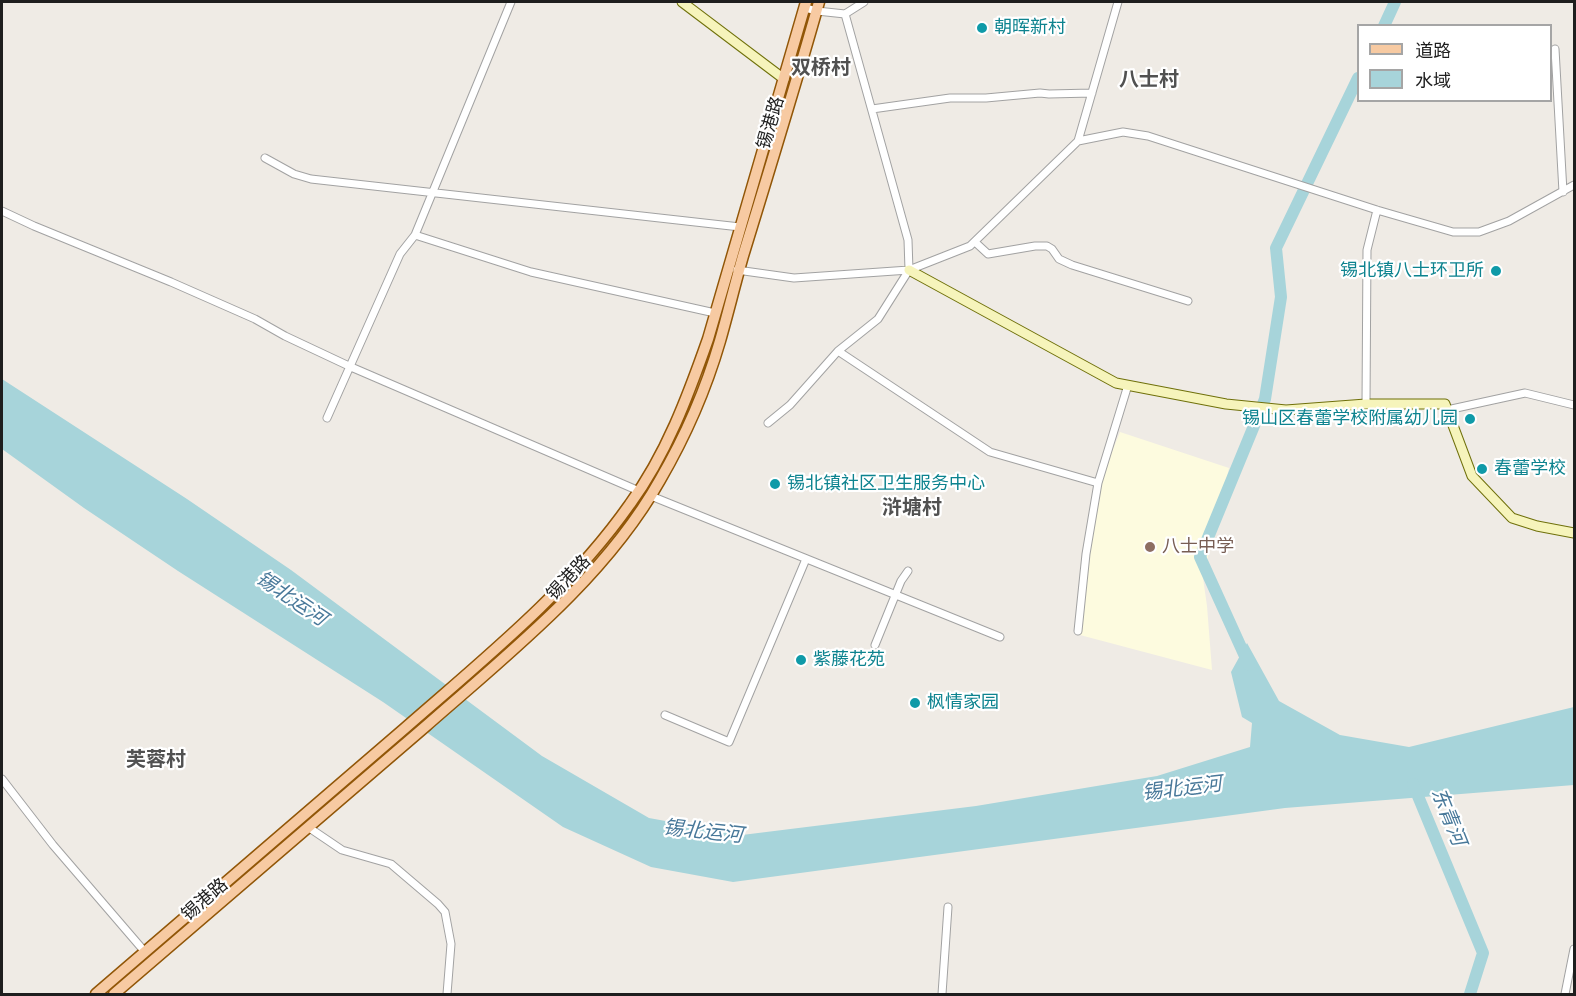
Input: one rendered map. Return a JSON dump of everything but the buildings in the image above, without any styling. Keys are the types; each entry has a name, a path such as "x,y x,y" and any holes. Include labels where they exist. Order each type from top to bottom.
{"main road":[{"name":"锡港路","path":"114,994 125,989 552,614 598,566 651,496 684,435 720,343 740,227 806,4"},
{"name":"锡港路","path":"96,994 544,605 589,558 609,533 654,466 697,370 715,313 734,269 818,6"}],"street":[{"path":"327,418 400,254 415,235 511,2"},
{"path":"682,2 784,80"},
{"path":"806,4 845,14 864,2"},
{"path":"734,269 794,278 909,270 970,246 1078,141 1118,2"},
{"path":"768,423 790,405 838,351 878,319 909,270 908,240 845,14"},
{"path":"1555,49 1563,192"},
{"path":"872,109 950,98 986,98 1040,93 1092,93"},
{"path":"1078,141 1123,132 1148,136 1332,196 1453,232 1479,232 1509,221 1575,185"},
{"path":"265,158 294,174 311,179 740,227"},
{"path":"1366,404 1367,250 1377,210"},
{"path":"2,211 171,282 255,319 351,367 639,491"},
{"path":"415,235 531,272 715,313"},
{"path":"975,242 988,254 1047,246 1059,259 1072,265 1188,301"},
{"path":"909,270 1116,383 1226,405 1286,410 1366,404 1445,404 1472,476 1512,518 1537,526 1575,533"},
{"path":"838,351 990,452 1098,483"},
{"path":"1078,631 1086,554 1098,483 1128,385"},
{"path":"1447,410 1525,393 1575,405"},
{"path":"651,496 1000,637"},
{"path":"665,715 729,742 806,559"},
{"path":"875,645 901,581 908,571"},
{"path":"2,779 53,845 145,952"},
{"path":"308,827 342,850 391,864 445,912 451,944 447,994"},
{"path":"942,994 948,907"},
{"path":"1565,994 1575,949"}],"shaded area":[{"name":"八士中学","path":"1120,432 1229,468 1203,578 1212,670 1080,635 1093,516 1103,474"}],"water":[{"name":"锡北运河","path":"2,379 187,499 291,570 542,756 649,818 742,835 976,806 1157,776 1250,747 1252,723 1242,717 1231,672 1247,643 1279,701 1340,735 1409,747 1574,707 1574,785 1285,808 733,882 651,867 563,827 383,702 84,508 2,449"}],"waterway":[{"path":"1385,24 1395,2"},
{"path":"1249,665 1200,557 1265,399 1281,297 1276,248 1357,80"},
{"name":"东青河","path":"1413,784 1483,953 1470,994"}],"place":[{"name":"朝晖新村","path":"982,28"},
{"name":"锡北镇八士环卫所","path":"1496,271"},
{"name":"锡山区春蕾学校附属幼儿园","path":"1470,419"},
{"name":"春蕾学校","path":"1482,469"},
{"name":"锡北镇社区卫生服务中心","path":"775,484"},
{"name":"八士中学","path":"1150,547"},
{"name":"紫藤花苑","path":"801,660"},
{"name":"枫情家园","path":"915,703"}],"district":[{"name":"双桥村","path":"821,68"},
{"name":"八士村","path":"1149,80"},
{"name":"浒塘村","path":"912,508"},
{"name":"芙蓉村","path":"156,760"}]}
